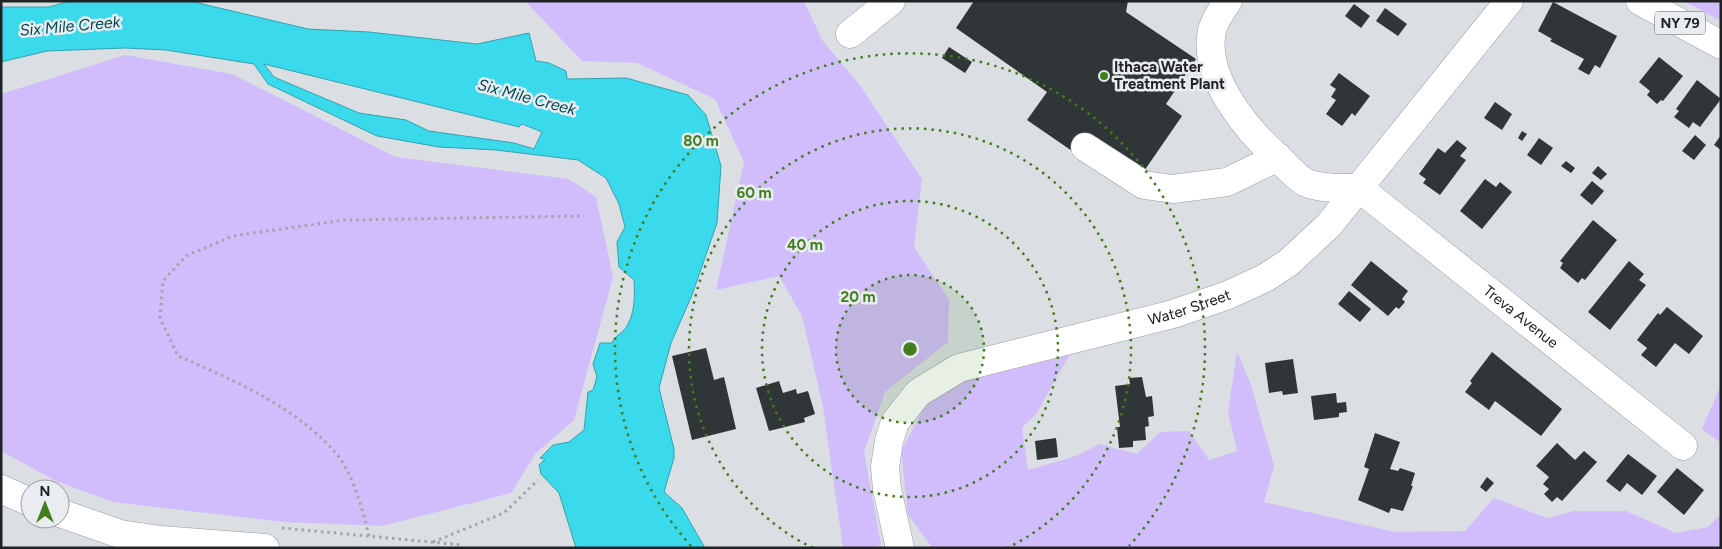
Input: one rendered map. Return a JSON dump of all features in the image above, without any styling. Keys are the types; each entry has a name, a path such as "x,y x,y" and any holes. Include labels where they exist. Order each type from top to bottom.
{"main road":[{"path":"850,34 891,1"},
{"name":"Water Street","path":"900,548 887,489 885,467 889,441 895,422 918,392 960,368 1173,314 1228,295 1265,278 1288,263 1328,225 1360,188 1509,1"},
{"name":"NY 79","path":"1640,1 1721,45"},
{"path":"1217,5 1212,32 1212,52 1225,94 1258,139 1306,183 1338,188 1360,188"},
{"path":"1085,147 1144,185 1173,188 1227,182 1278,157"},
{"name":"Treva Avenue","path":"1360,188 1683,446"},
{"path":"1,489 20,498"},
{"path":"70,516 120,534 161,540 265,548"}],"path":[{"path":"369,536 359,497 335,452 296,418 247,386 178,356 160,318 163,281 186,256 232,236 344,220 584,216"},
{"path":"433,542 504,513 538,480"}],"shaded area":[{"path":"525,1 804,1 822,40 859,84 922,179 914,247 949,300 948,342 885,392 864,452 881,545 873,548 843,548 823,407 802,316 779,276 716,290 744,162 715,99 637,63 582,61"},
{"path":"1684,1 1721,1 1721,21"},
{"path":"125,55 232,74 396,157 569,179 596,197 613,277 574,420 536,453 511,493 382,526 283,522 113,502 70,486 70,479 52,479 1,451 1,94"},
{"path":"1074,347 1036,414 1022,428 1028,470 1076,456 1100,444 1137,454 1160,432 1189,431 1209,460 1237,451 1228,412 1237,352 1250,382 1274,466 1264,502 1395,532 1465,531 1494,498 1547,518 1575,511 1626,511 1676,533 1708,527 1721,514 1721,548 932,547 908,515 901,451 927,402 976,372"},
{"path":"1721,385 1721,443 1702,429"}],"water":[{"name":"Six Mile Creek","path":"70,1 190,1 308,29 369,32 477,44 529,33 536,61 549,63 566,71 567,79 626,78 688,95 706,115 721,166 717,223 692,295 671,343 659,388 674,449 674,458 664,492 682,508 705,548 576,548 559,493 541,474 539,465 545,459 540,458 553,445 569,442 584,430 588,392 593,390 597,377 593,364 600,343 612,343 615,337 627,326 632,314 634,280 619,267 617,242 625,227 619,204 606,178 578,160 496,150 439,147 377,136 268,84 254,64 166,50 125,48 47,51 1,62 1,7 49,7","holes":["264,64 519,127 522,124 542,132 534,149 514,143 429,131 406,120 359,113 274,77"]}],"building":[{"name":"Ithaca Water Treatment Plant","path":"974,1 1128,1 1126,12 1196,59 1166,104 1182,116 1142,174 1072,151 1027,120 1047,92 956,28"},
{"path":"1553,2 1617,36 1600,68 1595,65 1589,75 1578,69 1584,59 1550,41 1552,39 1538,31"},
{"path":"1354,4 1370,16 1361,28 1345,16"},
{"path":"1385,8 1407,24 1398,36 1376,21"},
{"path":"949,47 972,62 965,73 942,58"},
{"path":"1659,57 1683,76 1663,101 1661,100 1657,104 1647,95 1650,91 1639,82"},
{"path":"1339,73 1370,96 1355,116 1352,113 1342,126 1326,114 1336,100 1331,97 1336,89 1330,85"},
{"path":"1697,80 1721,99 1700,127 1693,122 1689,128 1674,117 1679,111 1676,109"},
{"path":"1495,102 1512,114 1502,130 1484,118"},
{"path":"1522,131 1527,134 1522,141 1518,138"},
{"path":"1695,135 1706,145 1694,160 1682,151"},
{"path":"1721,135 1721,150 1714,145"},
{"path":"1539,138 1553,148 1541,165 1527,155"},
{"path":"1457,140 1467,148 1460,156 1466,160 1440,195 1423,183 1426,179 1419,174 1438,148 1445,153"},
{"path":"1566,161 1575,168 1571,173 1561,166"},
{"path":"1598,166 1607,174 1601,180 1592,173"},
{"path":"1485,179 1496,187 1500,182 1512,192 1482,229 1460,211"},
{"path":"1592,181 1604,191 1592,205 1580,195"},
{"path":"1593,220 1617,240 1585,280 1582,278 1578,283 1560,268 1563,263 1560,261"},
{"path":"1371,261 1408,291 1402,299 1405,302 1399,309 1396,307 1388,316 1351,285"},
{"path":"1629,261 1644,274 1639,280 1646,285 1610,330 1588,312"},
{"path":"1349,291 1371,309 1360,322 1338,304"},
{"path":"1667,307 1703,336 1689,354 1675,343 1656,367 1641,355 1647,348 1637,340 1658,313 1660,315"},
{"path":"706,348 714,380 724,377 736,429 692,440 672,356"},
{"path":"1492,352 1562,409 1541,436 1495,401 1489,410 1465,392 1472,383 1470,381"},
{"path":"1293,359 1298,393 1283,395 1282,391 1269,393 1265,363"},
{"path":"1142,377 1146,397 1152,396 1154,416 1148,417 1149,426 1145,427 1146,440 1133,441 1133,447 1119,448 1117,427 1120,427 1115,386 1130,384 1129,378"},
{"path":"779,381 783,393 796,389 797,394 808,391 815,414 804,418 805,422 769,431 756,388"},
{"path":"1336,393 1337,403 1346,402 1347,412 1339,413 1339,417 1314,420 1311,396"},
{"path":"1375,433 1400,442 1390,469 1398,471 1400,468 1415,473 1411,486 1413,486 1403,511 1391,508 1389,513 1358,500 1369,469 1364,467"},
{"path":"1056,438 1058,457 1037,460 1035,441"},
{"path":"1557,443 1575,460 1584,451 1597,462 1562,501 1557,497 1552,502 1544,494 1549,489 1543,484 1549,477 1536,466"},
{"path":"1628,454 1657,476 1642,495 1627,483 1620,492 1606,481"},
{"path":"1677,468 1704,490 1684,515 1657,492"},
{"path":"1487,477 1494,483 1486,492 1480,487"}],"place":[{"name":"Ithaca Water Treatment Plant","path":"1104,76"}]}
